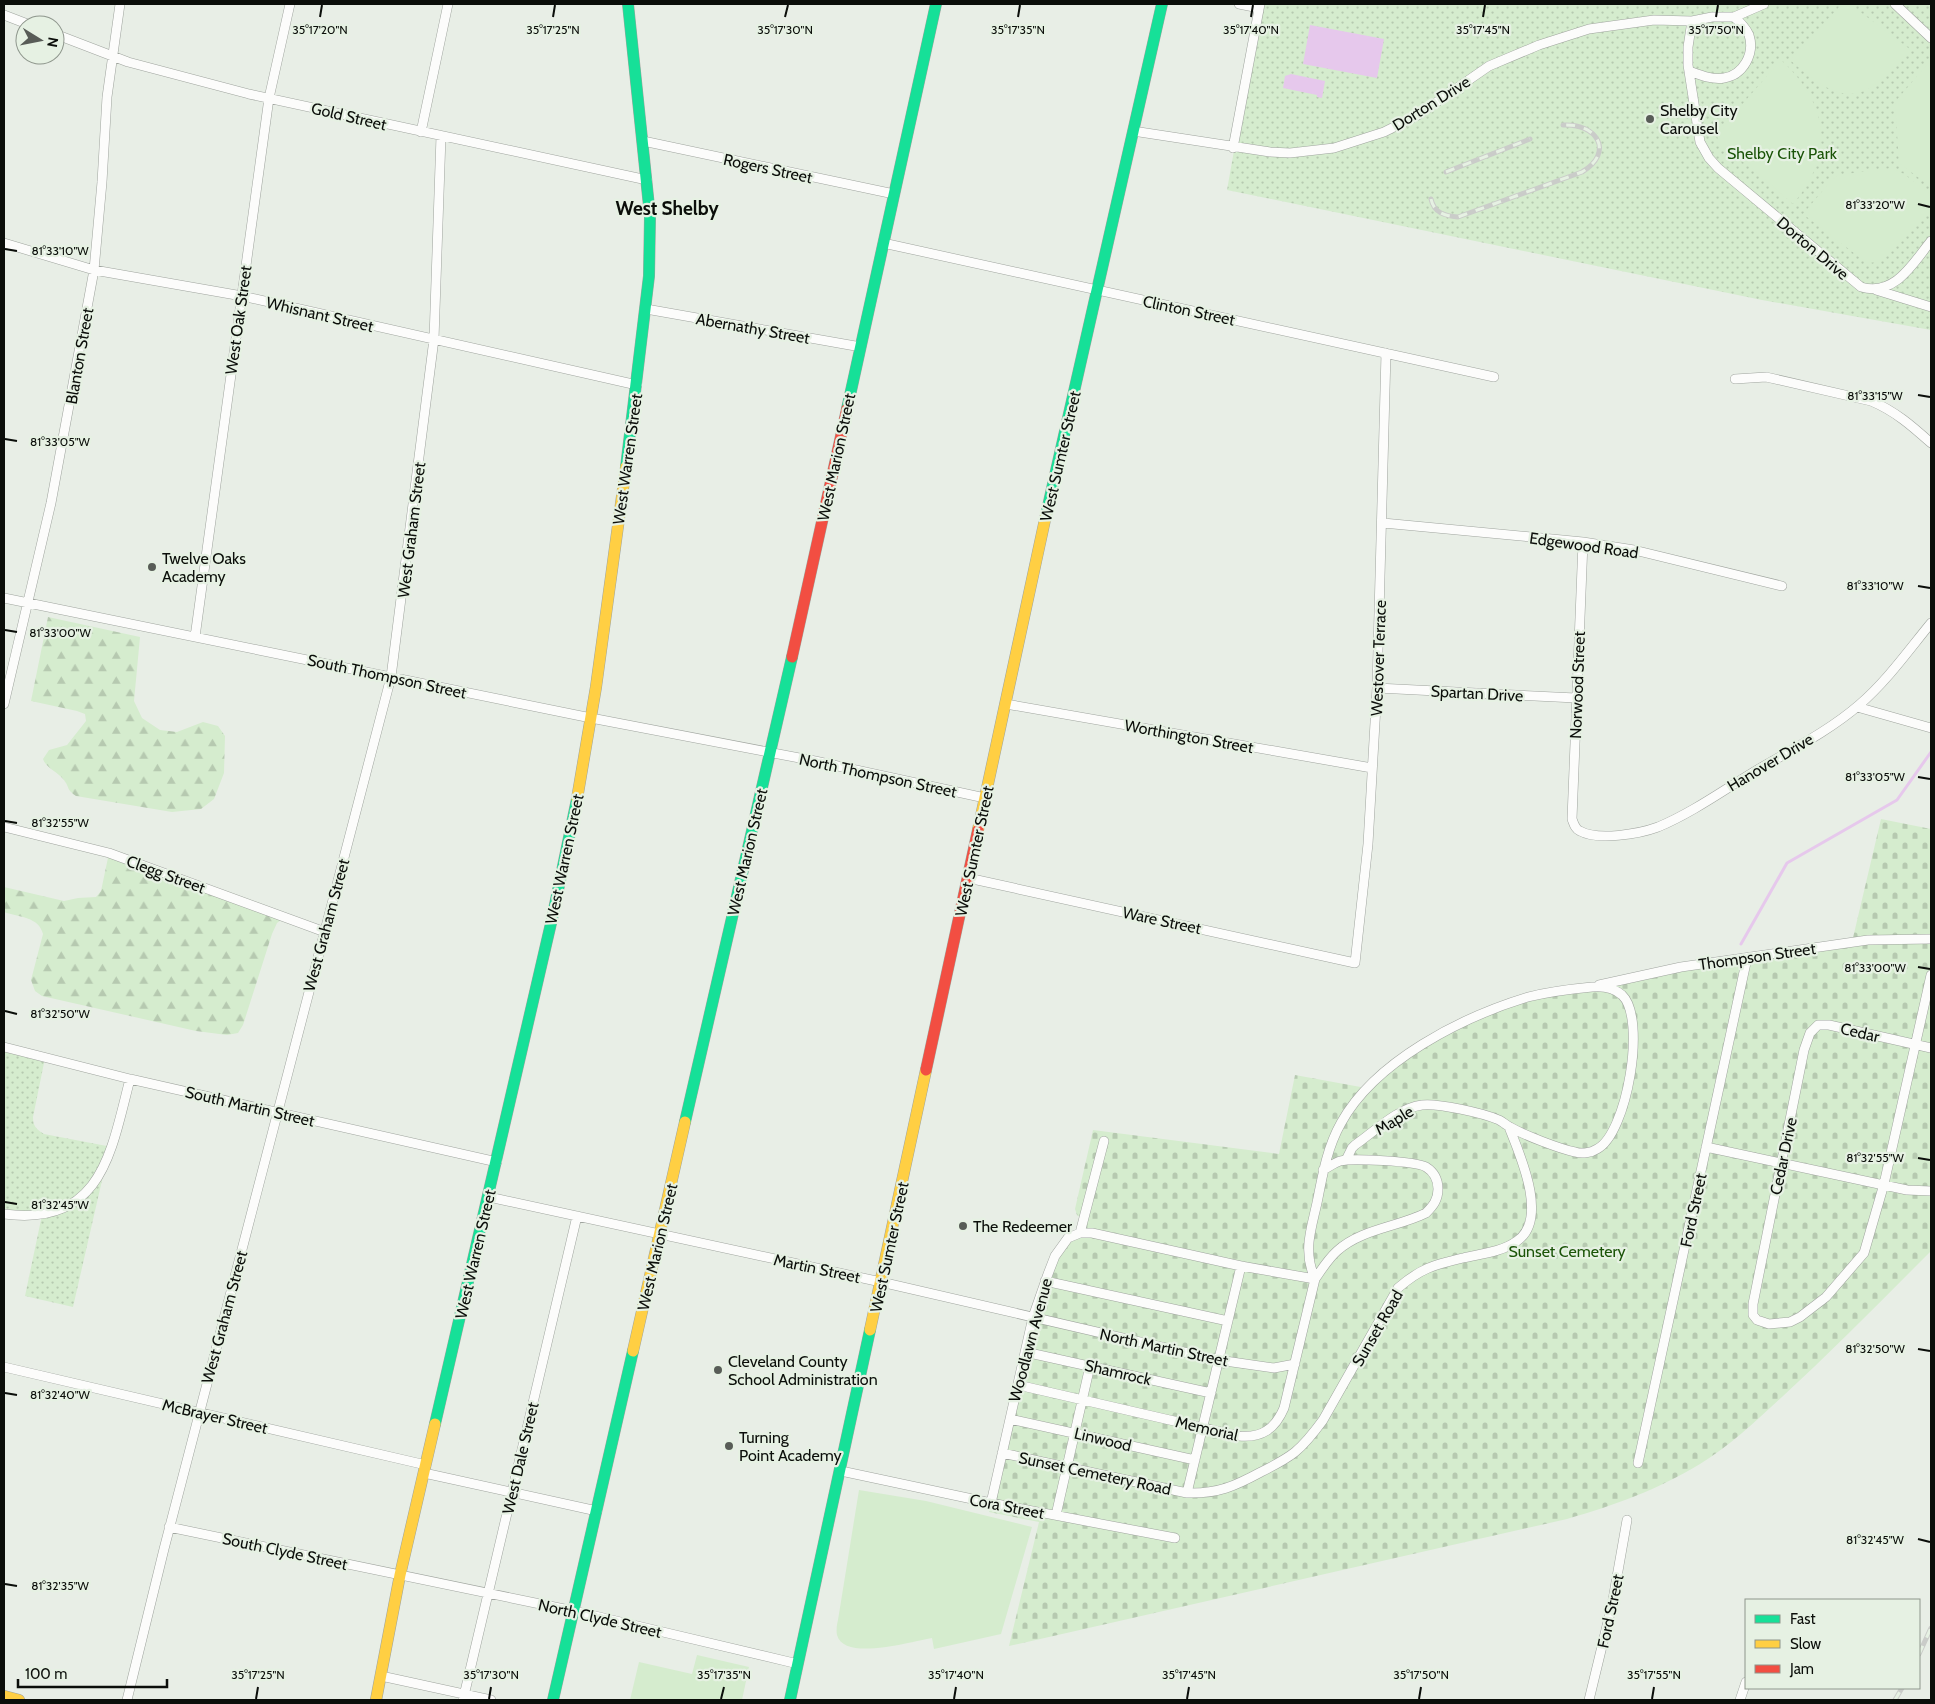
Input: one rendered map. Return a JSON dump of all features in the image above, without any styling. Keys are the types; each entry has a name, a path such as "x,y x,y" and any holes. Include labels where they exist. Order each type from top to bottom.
{"main road":[{"name":"West Warren Street","path":"376,1700 400,1575 489,1197 565,857 591,718 637,385 646,309 650,234 647,180 628,4"},
{"name":"West Marion Street","path":"554,1700 770,753 936,4"},
{"name":"West Sumter Street","path":"790,1700 985,798 1162,4"},
{"path":"4,1696 19,1700"}],"street":[{"name":"Blanton Street","path":"4,704 63,443 94,270 107,97 120,4"},
{"name":"West Oak Street","path":"195,637 269,98 290,4"},
{"path":"421,132 448,4"},
{"path":"1233,148 1260,6 1239,4"},
{"name":"Dorton Drive","path":"1133,131 1233,148 1290,153 1334,148 1384,132 1410,119 1489,66 1539,45 1589,28 1654,20 1692,21 1712,17 1734,17 1764,4"},
{"path":"1895,4 1931,38"},
{"path":"1689,71 1713,78 1726,78 1741,70 1746,64 1750,50 1749,36 1734,17"},
{"name":"Dorton Drive","path":"1692,21 1688,47 1689,71 1700,142 1709,158 1718,168 1855,284 1931,307"},
{"name":"Gold Street","path":"65,38 112,56 164,72 269,98 647,180"},
{"name":"West Graham Street","path":"127,1700 169,1527 391,677 434,339 441,136"},
{"name":"Rogers Street","path":"643,141 894,194"},
{"path":"1876,290 1887,287 1902,277 1931,241"},
{"name":"Whisnant Street","path":"4,243 94,270 242,296 637,385"},
{"name":"Clinton Street","path":"883,243 1494,377"},
{"name":"Abernathy Street","path":"646,309 860,347"},
{"name":"Westover Terrace","path":"1356,963 1368,844 1377,688 1383,523 1386,353"},
{"path":"1735,379 1766,377 1871,402 1888,408 1906,420 1931,443"},
{"name":"Edgewood Road","path":"1383,523 1583,542 1634,550 1782,586"},
{"name":"Norwood Street","path":"1575,828 1572,820 1571,806 1583,542"},
{"name":"South Thompson Street","path":"4,598 770,753"},
{"name":"Hanover Drive","path":"1575,828 1581,832 1605,836 1637,833 1658,827 1693,809 1790,751 1857,707 1869,697 1931,623"},
{"name":"Spartan Drive","path":"1377,688 1576,698"},
{"name":"Worthington Street","path":"1006,704 1372,768"},
{"path":"1857,707 1931,728"},
{"name":"North Thompson Street","path":"770,753 985,798"},
{"name":"Clegg Street","path":"4,827 109,853 325,932"},
{"name":"Ware Street","path":"968,878 1356,963"},
{"name":"Thompson Street","path":"1315,1279 1308,1262 1308,1247 1323,1170 1334,1137 1354,1103 1382,1073 1414,1050 1460,1024 1529,997 1584,988 1681,967 1868,940 1931,939"},
{"name":"Ford Street","path":"1638,1462 1747,958"},
{"path":"1884,1184 1931,975"},
{"name":"Thompson Street","path":"1509,1127 1567,1150 1580,1153 1599,1148 1611,1136 1623,1105 1631,1068 1633,1023 1629,1006 1622,995 1607,988 1584,988"},
{"name":"Cedar","path":"1804,1050 1813,1028 1823,1024 1931,1048"},
{"name":"South Martin Street","path":"4,1048 130,1079 497,1162"},
{"name":"Cedar Drive","path":"1804,1050 1752,1304 1753,1315 1757,1320 1769,1324 1790,1322 1800,1317 1826,1297 1864,1253 1884,1184"},
{"path":"4,1214 28,1217 42,1215 72,1203 87,1191 97,1179 106,1163 130,1079"},
{"name":"Maple","path":"1346,1160 1355,1145 1399,1114 1421,1105 1470,1112 1495,1119 1509,1127"},
{"name":"Sunset Road","path":"1188,1492 1212,1492 1233,1486 1296,1452 1309,1438 1332,1405 1398,1288 1416,1273 1427,1267 1510,1246 1519,1240 1526,1232 1531,1217 1530,1191 1523,1160 1509,1127"},
{"path":"1104,1142 1080,1233 1092,1233 1241,1266 1315,1279 1327,1261 1351,1241 1426,1213 1436,1200 1437,1179 1426,1167 1413,1163 1346,1160 1333,1164 1323,1170"},
{"path":"1706,1147 1917,1192 1931,1191"},
{"path":"489,1197 660,1235"},
{"name":"West Dale Street","path":"464,1697 577,1216"},
{"name":"Woodlawn Avenue","path":"991,1503 1033,1317 1056,1256 1068,1238 1080,1233"},
{"name":"Martin Street","path":"660,1235 881,1282 1033,1317"},
{"path":"1188,1492 1241,1266"},
{"name":"Memorial","path":"1018,1385 1203,1427 1250,1437 1257,1436 1269,1430 1279,1419 1284,1408 1315,1279"},
{"path":"1045,1282 1228,1321"},
{"name":"North Martin Street","path":"1033,1317 1218,1360 1274,1368 1295,1364"},
{"name":"Shamrock","path":"1025,1352 1211,1393"},
{"path":"1056,1515 1090,1366"},
{"name":"McBrayer Street","path":"4,1367 596,1511"},
{"name":"Linwood","path":"1010,1419 1195,1460"},
{"name":"Sunset Cemetery Road","path":"1002,1453 1188,1492"},
{"name":"Cora Street","path":"841,1471 991,1503 1175,1538"},
{"name":"Ford Street","path":"1589,1700 1612,1605 1627,1520"},
{"name":"South Clyde Street","path":"169,1527 400,1575"},
{"name":"North Clyde Street","path":"400,1575 574,1611 798,1664"},
{"path":"381,1676 464,1697 491,1700"},
{"path":"1740,1700 1745,1685"}],"green space":[{"name":"Shelby City Park","path":"1260,4 1931,4 1931,330 1762,300 1227,190"},
{"path":"1851,5 1911,50 1880,81 1867,90 1854,94 1840,93 1826,87 1790,60 1840,6"},
{"path":"1781,60 1797,76 1809,94 1817,111 1821,129 1820,148 1816,166 1807,185 1793,204 1755,171 1718,143 1717,133"},
{"path":"1930,61 1931,187 1899,163 1895,102"},
{"path":"1892,168 1904,174 1931,195 1931,211 1884,259 1878,262 1867,263 1803,214 1838,175"},
{"path":"48,617 140,637 134,701 142,718 160,730 177,732 203,722 218,726 225,736 224,773 214,799 201,809 172,812 76,796 71,792 64,780 43,759 49,750 67,745 86,721 85,714 31,701"},
{"name":"Sunset Cemetery","path":"1881,819 1931,829 1931,1251 1801,1379 1742,1433 1711,1457 1668,1482 1602,1508 1567,1519 1009,1646 1039,1522 989,1512 1033,1317 1048,1274 1083,1220 1077,1215 1075,1209 1093,1130 1279,1154 1295,1075 1366,1088 1454,1027 1529,997 1852,942"},
{"path":"109,853 285,917 277,923 272,934 243,1025 238,1033 227,1035 196,1031 42,996 35,991 31,980 43,934 41,928 33,921 4,912 4,887 64,901 96,897 101,891"},
{"path":"4,1047 45,1058 33,1117 34,1125 37,1129 44,1134 112,1147 106,1163 73,1307 25,1296 42,1215 4,1214"},
{"path":"859,1490 926,1501 1032,1527 1001,1634 934,1649 932,1638 865,1649 842,1643 837,1635 837,1627"},
{"path":"697,1655 749,1667 742,1700 630,1700 639,1662 692,1674"}],"shaded area":[{"path":"1310,25 1384,39 1377,78 1303,64"},
{"path":"1291,74 1325,81 1322,98 1317,97 1317,95 1283,88 1285,76"}],"waterway":[{"path":"1741,944 1787,863 1897,800 1931,752"}],"railway":[{"path":"1431,199 1437,211 1449,216 1458,217 1582,172 1598,156 1598,140 1585,129 1563,125"},
{"path":"1446,172 1530,139"},
{"path":"1920,1652 1931,1628"},
{"path":"1895,1700 1901,1689"}],"traffic: fast":[{"path":"626,467 649,276 650,216 628,4"},
{"path":"847,409 936,4"},
{"path":"1046,515 1162,4"},
{"path":"685,1122 792,657"},
{"path":"435,1424 552,919 577,799"},
{"path":"790,1700 870,1330"},
{"path":"553,1700 633,1351"}],"traffic: slow":[{"path":"577,799 596,687 626,467"},
{"path":"978,830 1046,515"},
{"path":"870,1330 926,1070"},
{"path":"633,1351 685,1122"},
{"path":"376,1700 400,1575 435,1424"},
{"path":"4,1696 19,1700"}],"traffic: jam":[{"path":"792,657 847,409"},
{"path":"926,1070 978,830"}],"place":[{"name":"Shelby City Carousel","path":"1650,119"},
{"name":"Twelve Oaks Academy","path":"152,567"},
{"name":"The Redeemer","path":"963,1226"},
{"name":"Cleveland County School Administration","path":"718,1370"},
{"name":"Turning Point Academy","path":"729,1446"}],"district":[{"name":"West Shelby","path":"667,208"}]}
